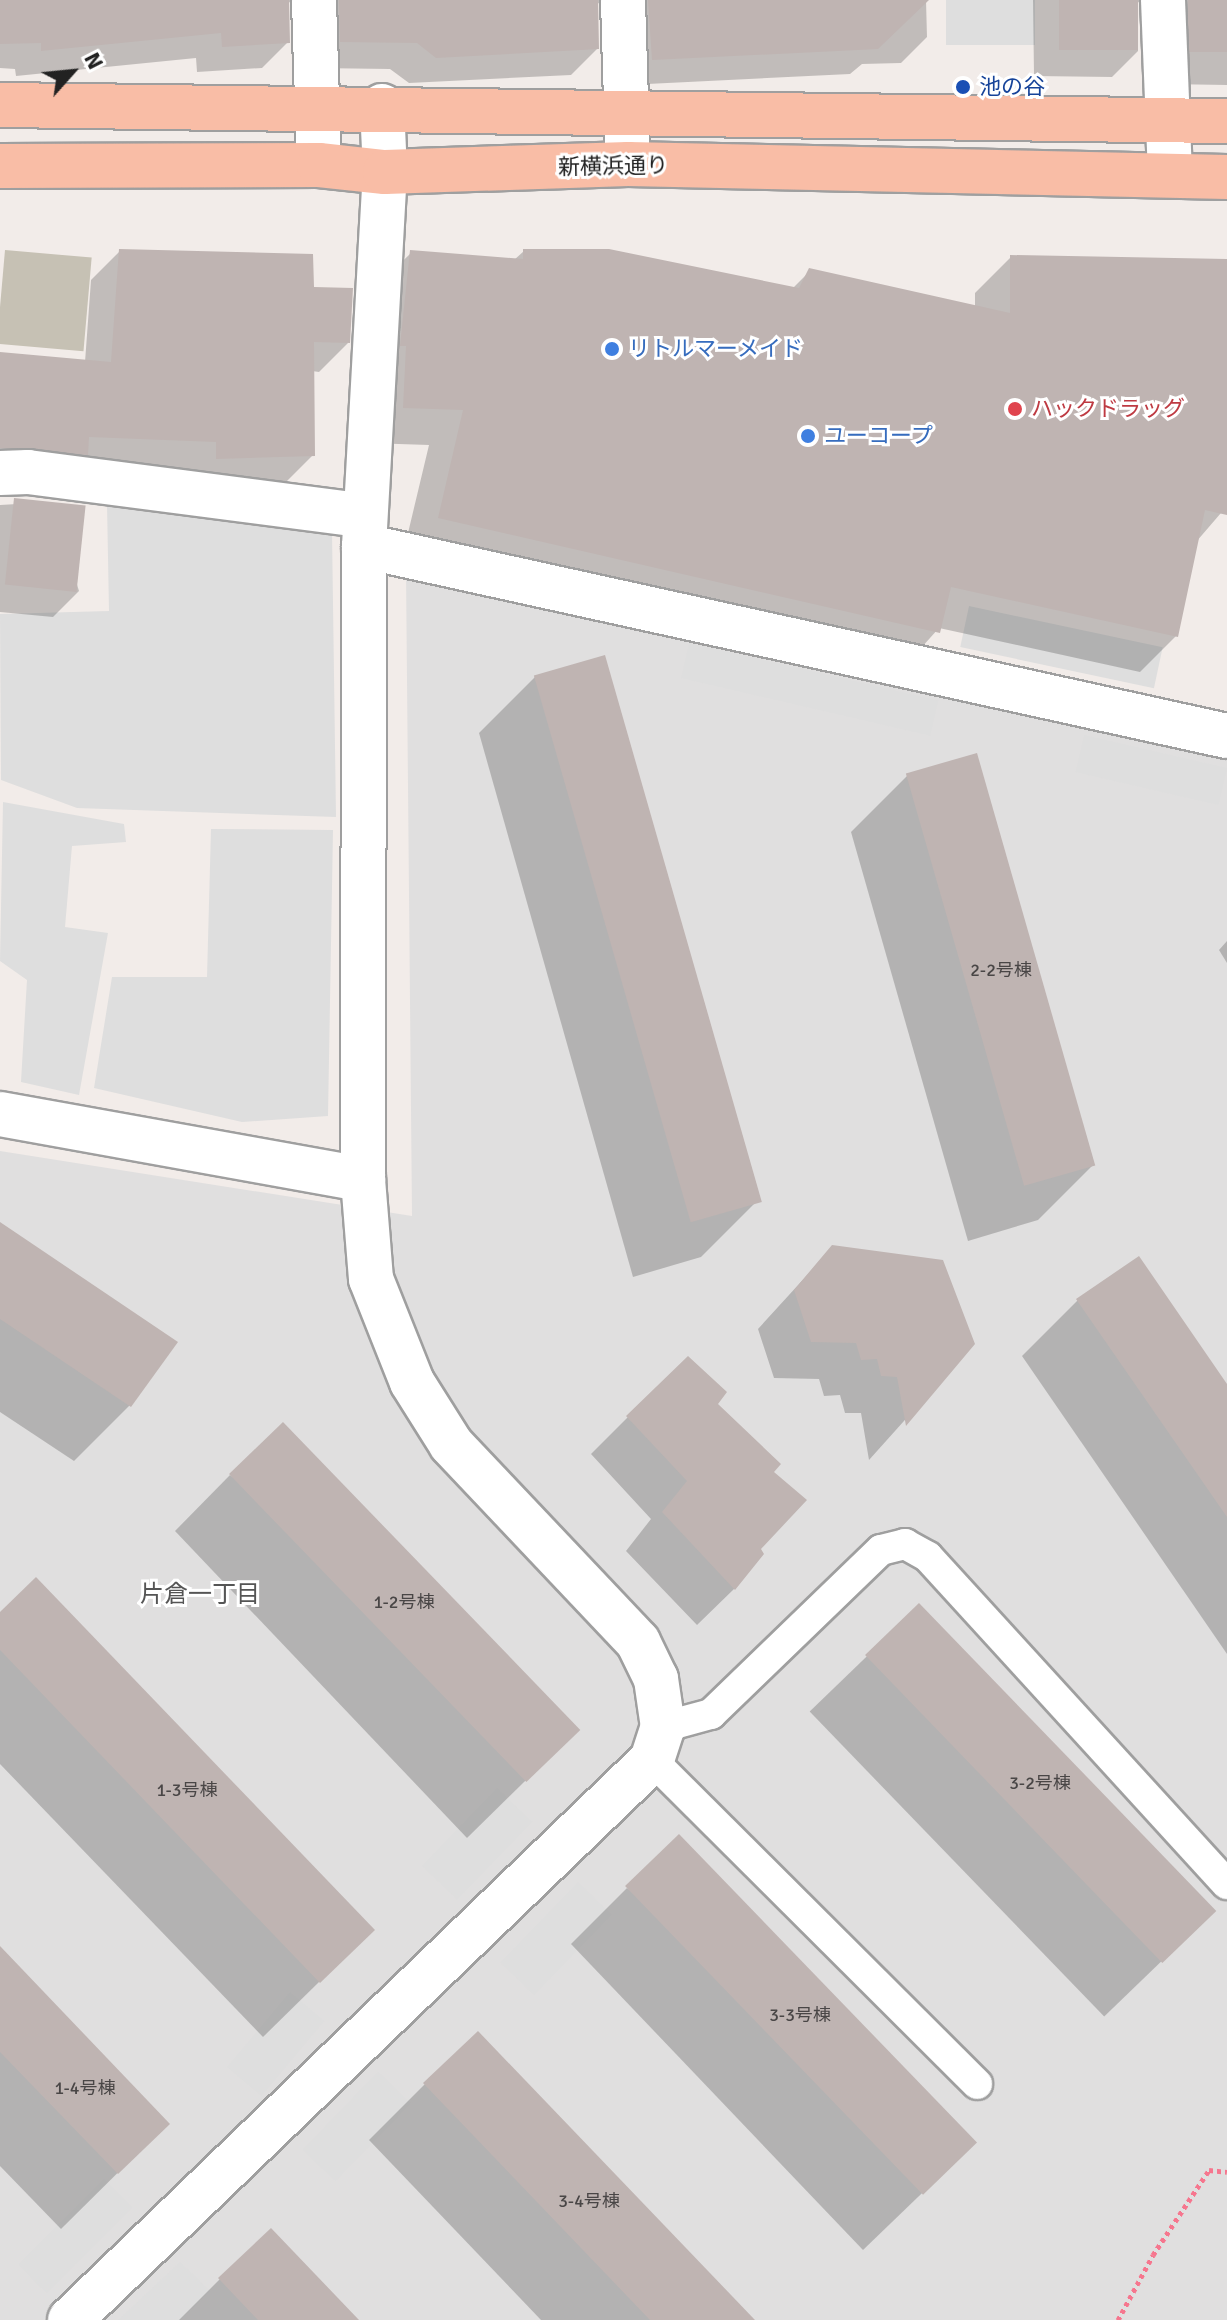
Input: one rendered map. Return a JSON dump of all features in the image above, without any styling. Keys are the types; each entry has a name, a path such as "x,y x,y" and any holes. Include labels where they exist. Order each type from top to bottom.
{"main road":[{"path":"0,105 382,106 1227,121"},
{"name":"新横浜通り","path":"0,166 319,165 385,172 628,164 1227,177"}],"street":[{"path":"314,0 319,165"},
{"path":"623,0 628,164"},
{"path":"1163,0 1170,175"},
{"path":"70,2320 657,1744 656,1679 638,1642 451,1444 412,1382 371,1279 363,1179 364,531 385,172 382,106"},
{"path":"0,473 28,472 364,531 1227,736"},
{"path":"0,1114 363,1179"}],"lane":[{"path":"977,2084 657,1744 711,1714 881,1550 905,1544 928,1557 1227,1884"}],"path":[{"path":"1118,2320 1153,2255 1209,2170 1227,2172"}],"shaded area":[{"path":"946,0 1035,0 1035,45 946,45"},
{"path":"5,250 92,258 83,351 0,344"},
{"path":"107,504 332,532 336,817 77,808 1,780 0,614 109,611"},
{"path":"406,572 904,678 1227,758 1227,2320 0,2320 0,1151 412,1216"},
{"path":"969,606 1163,647 1154,688 960,647"},
{"path":"689,643 938,701 930,736 681,678"},
{"path":"1084,735 1227,768 1219,805 1075,772"},
{"path":"3,802 124,824 126,842 72,846 65,927 108,933 79,1095 21,1082 27,980 0,961"},
{"path":"211,829 333,830 328,1116 242,1122 94,1088 112,977 207,977"},
{"path":"497,1788 532,1822 457,1900 422,1866"},
{"path":"578,1882 612,1915 534,1995 500,1963"},
{"path":"290,1992 324,2021 261,2096 227,2067"},
{"path":"378,2072 410,2103 335,2181 303,2150"},
{"path":"104,2179 132,2207 47,2293 18,2265"},
{"path":"180,2262 210,2291 180,2320 118,2320"}],"building":[{"path":"0,0 289,0 290,43 222,47 221,33 41,51 41,43 0,44"},
{"path":"339,0 598,0 599,49 436,58 417,43 340,42"},
{"path":"648,0 929,0 878,49 652,60"},
{"path":"1059,0 1138,0 1138,50 1059,50"},
{"path":"1188,0 1227,0 1227,52 1188,52"},
{"path":"119,249 313,254 314,287 353,288 350,343 314,342 315,456 216,459 216,442 89,437 88,455 0,448 0,352 111,362"},
{"name":"ユーコープ","path":"523,249 609,249 799,288 809,268 1010,313 1010,255 1227,259 1227,515 1205,510 1178,637 951,587 940,633 438,518 463,410 403,408 406,346 400,346 410,250 523,259"},
{"path":"14,498 86,506 77,592 5,585"},
{"path":"605,655 762,1202 691,1222 534,675"},
{"path":"977,753 1095,1165 1024,1186 906,773"},
{"path":"0,1222 178,1342 131,1407 0,1319"},
{"path":"832,1245 943,1260 975,1344 906,1426 897,1377 881,1376 877,1359 861,1360 856,1343 811,1342 794,1290"},
{"path":"1139,1256 1227,1384 1227,1517 1076,1299"},
{"path":"688,1356 727,1392 718,1404 781,1464 774,1472 807,1500 761,1549 764,1554 735,1590 662,1512 687,1481 626,1416"},
{"path":"283,1422 580,1730 526,1782 229,1474"},
{"path":"36,1577 375,1930 320,1983 0,1650 0,1612"},
{"path":"919,1603 1216,1911 1162,1963 865,1655"},
{"path":"679,1834 977,2143 923,2195 625,1886"},
{"path":"0,1946 170,2124 118,2174 0,2052"},
{"path":"478,2031 755,2320 650,2320 423,2083"},
{"path":"271,2228 359,2320 258,2320 218,2278"}],"place":[{"name":"池の谷","path":"963,87"},
{"name":"リトルマーメイド","path":"612,349"},
{"name":"ハックドラッグ","path":"1015,409"},
{"name":"ユーコープ","path":"808,436"}],"district":[{"name":"片倉一丁目","path":"200,1595"}]}
